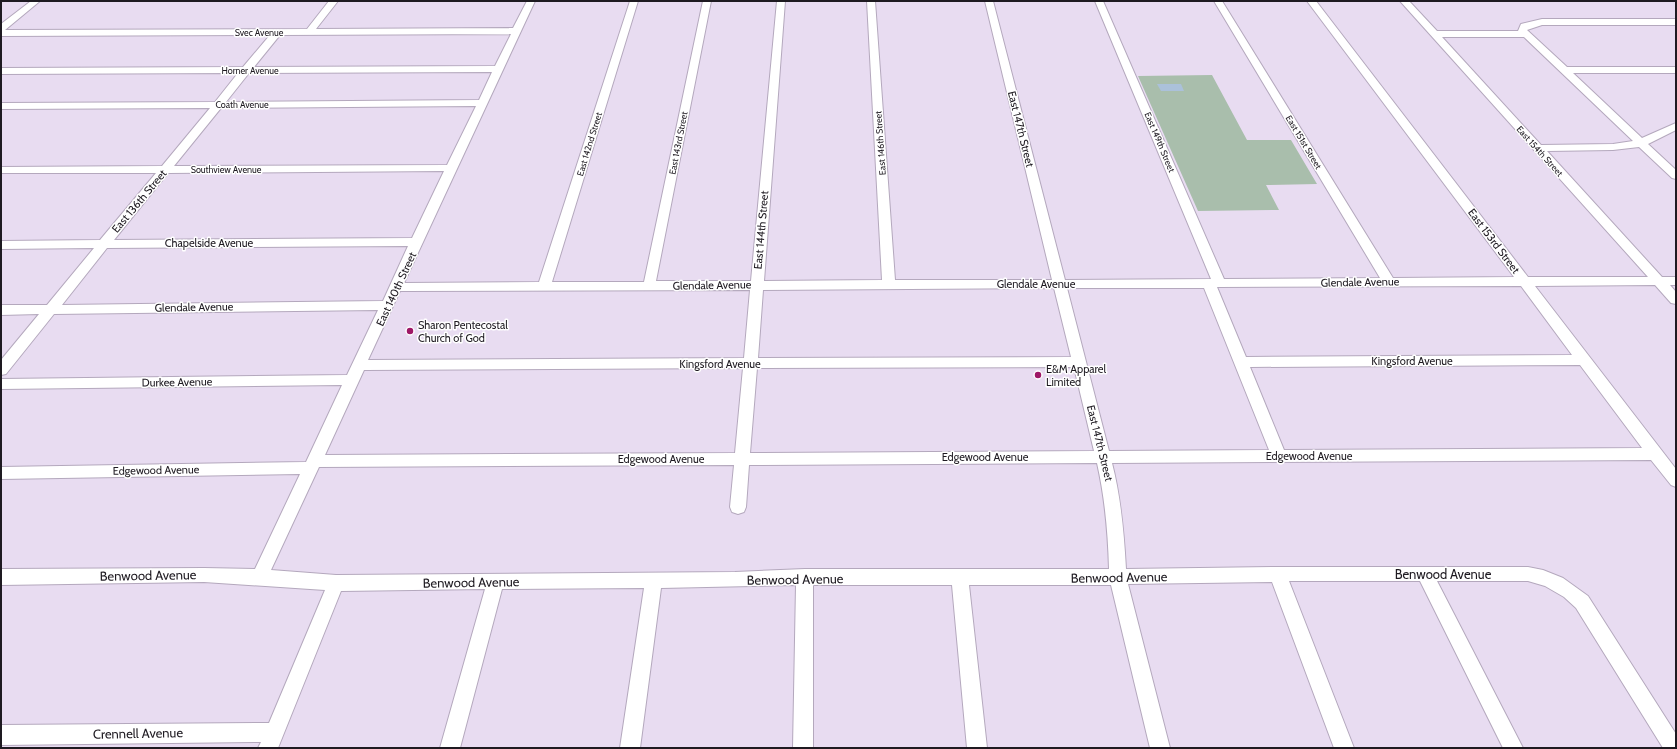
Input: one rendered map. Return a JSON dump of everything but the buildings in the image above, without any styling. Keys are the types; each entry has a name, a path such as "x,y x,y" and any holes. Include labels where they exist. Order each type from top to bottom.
{"street":[{"path":"1,29 36,1"},
{"path":"309,32 334,1"},
{"name":"East 140th Street","path":"260,577 397,287 451,168 518,31 531,1"},
{"name":"East 142nd Street","path":"544,286 634,1"},
{"name":"East 143rd Street","path":"649,286 706,1"},
{"name":"East 144th Street","path":"738,508 781,1"},
{"name":"East 146th Street","path":"871,1 889,284"},
{"name":"East 147th Street","path":"989,1 1080,362 1112,496 1116,532 1118,577 1160,748"},
{"name":"East 149th Street","path":"1099,1 1215,284 1241,362 1279,456"},
{"name":"East 151st Street","path":"1218,1 1389,282"},
{"name":"East 153rd Street","path":"1311,1 1676,481"},
{"name":"East 154th Street","path":"1404,1 1676,300"},
{"path":"6,14 20,14"},
{"path":"1676,22 1542,22 1524,26 1522,30 1676,176"},
{"name":"Svec Avenue","path":"1,33 518,31"},
{"name":"East 136th Street","path":"1,370 277,32"},
{"path":"1434,34 1526,34"},
{"name":"Horner Avenue","path":"1,71 499,69"},
{"path":"1565,70 1676,70"},
{"name":"Coath Avenue","path":"1,106 483,102"},
{"path":"1537,148 1613,147 1641,143 1676,126"},
{"name":"Southview Avenue","path":"1,170 451,168"},
{"name":"Chapelside Avenue","path":"1,245 418,242"},
{"name":"Glendale Avenue","path":"397,287 756,284 1215,284 1676,281"},
{"name":"Glendale Avenue","path":"1,310 388,305"},
{"name":"Kingsford Avenue","path":"1241,362 1584,360"},
{"name":"Kingsford Avenue","path":"360,365 1080,362"},
{"name":"Durkee Avenue","path":"1,384 353,380"},
{"name":"Edgewood Avenue","path":"1,473 313,465 742,459 1655,454"},
{"path":"1278,574 1344,748"},
{"name":"Benwood Avenue","path":"1,577 204,575 260,577 336,583 735,580 805,577 1118,577 1278,574 1528,574 1542,576 1572,592 1582,602 1674,748"},
{"path":"1425,574 1513,748"},
{"path":"803,748 805,577"},
{"path":"960,577 977,748"},
{"path":"630,748 654,580"},
{"path":"450,748 496,581"},
{"path":"271,740 336,583"},
{"name":"Crennell Avenue","path":"1,735 271,740"}],"green space":[{"path":"1212,75 1247,140 1291,140 1317,184 1266,185 1279,210 1198,211 1138,76"}],"water":[{"path":"1157,84 1181,84 1184,91 1161,91"}],"place":[{"name":"Sharon Pentecostal Church of God","path":"410,331"},
{"name":"E&M Apparel Limited","path":"1038,375"}]}
